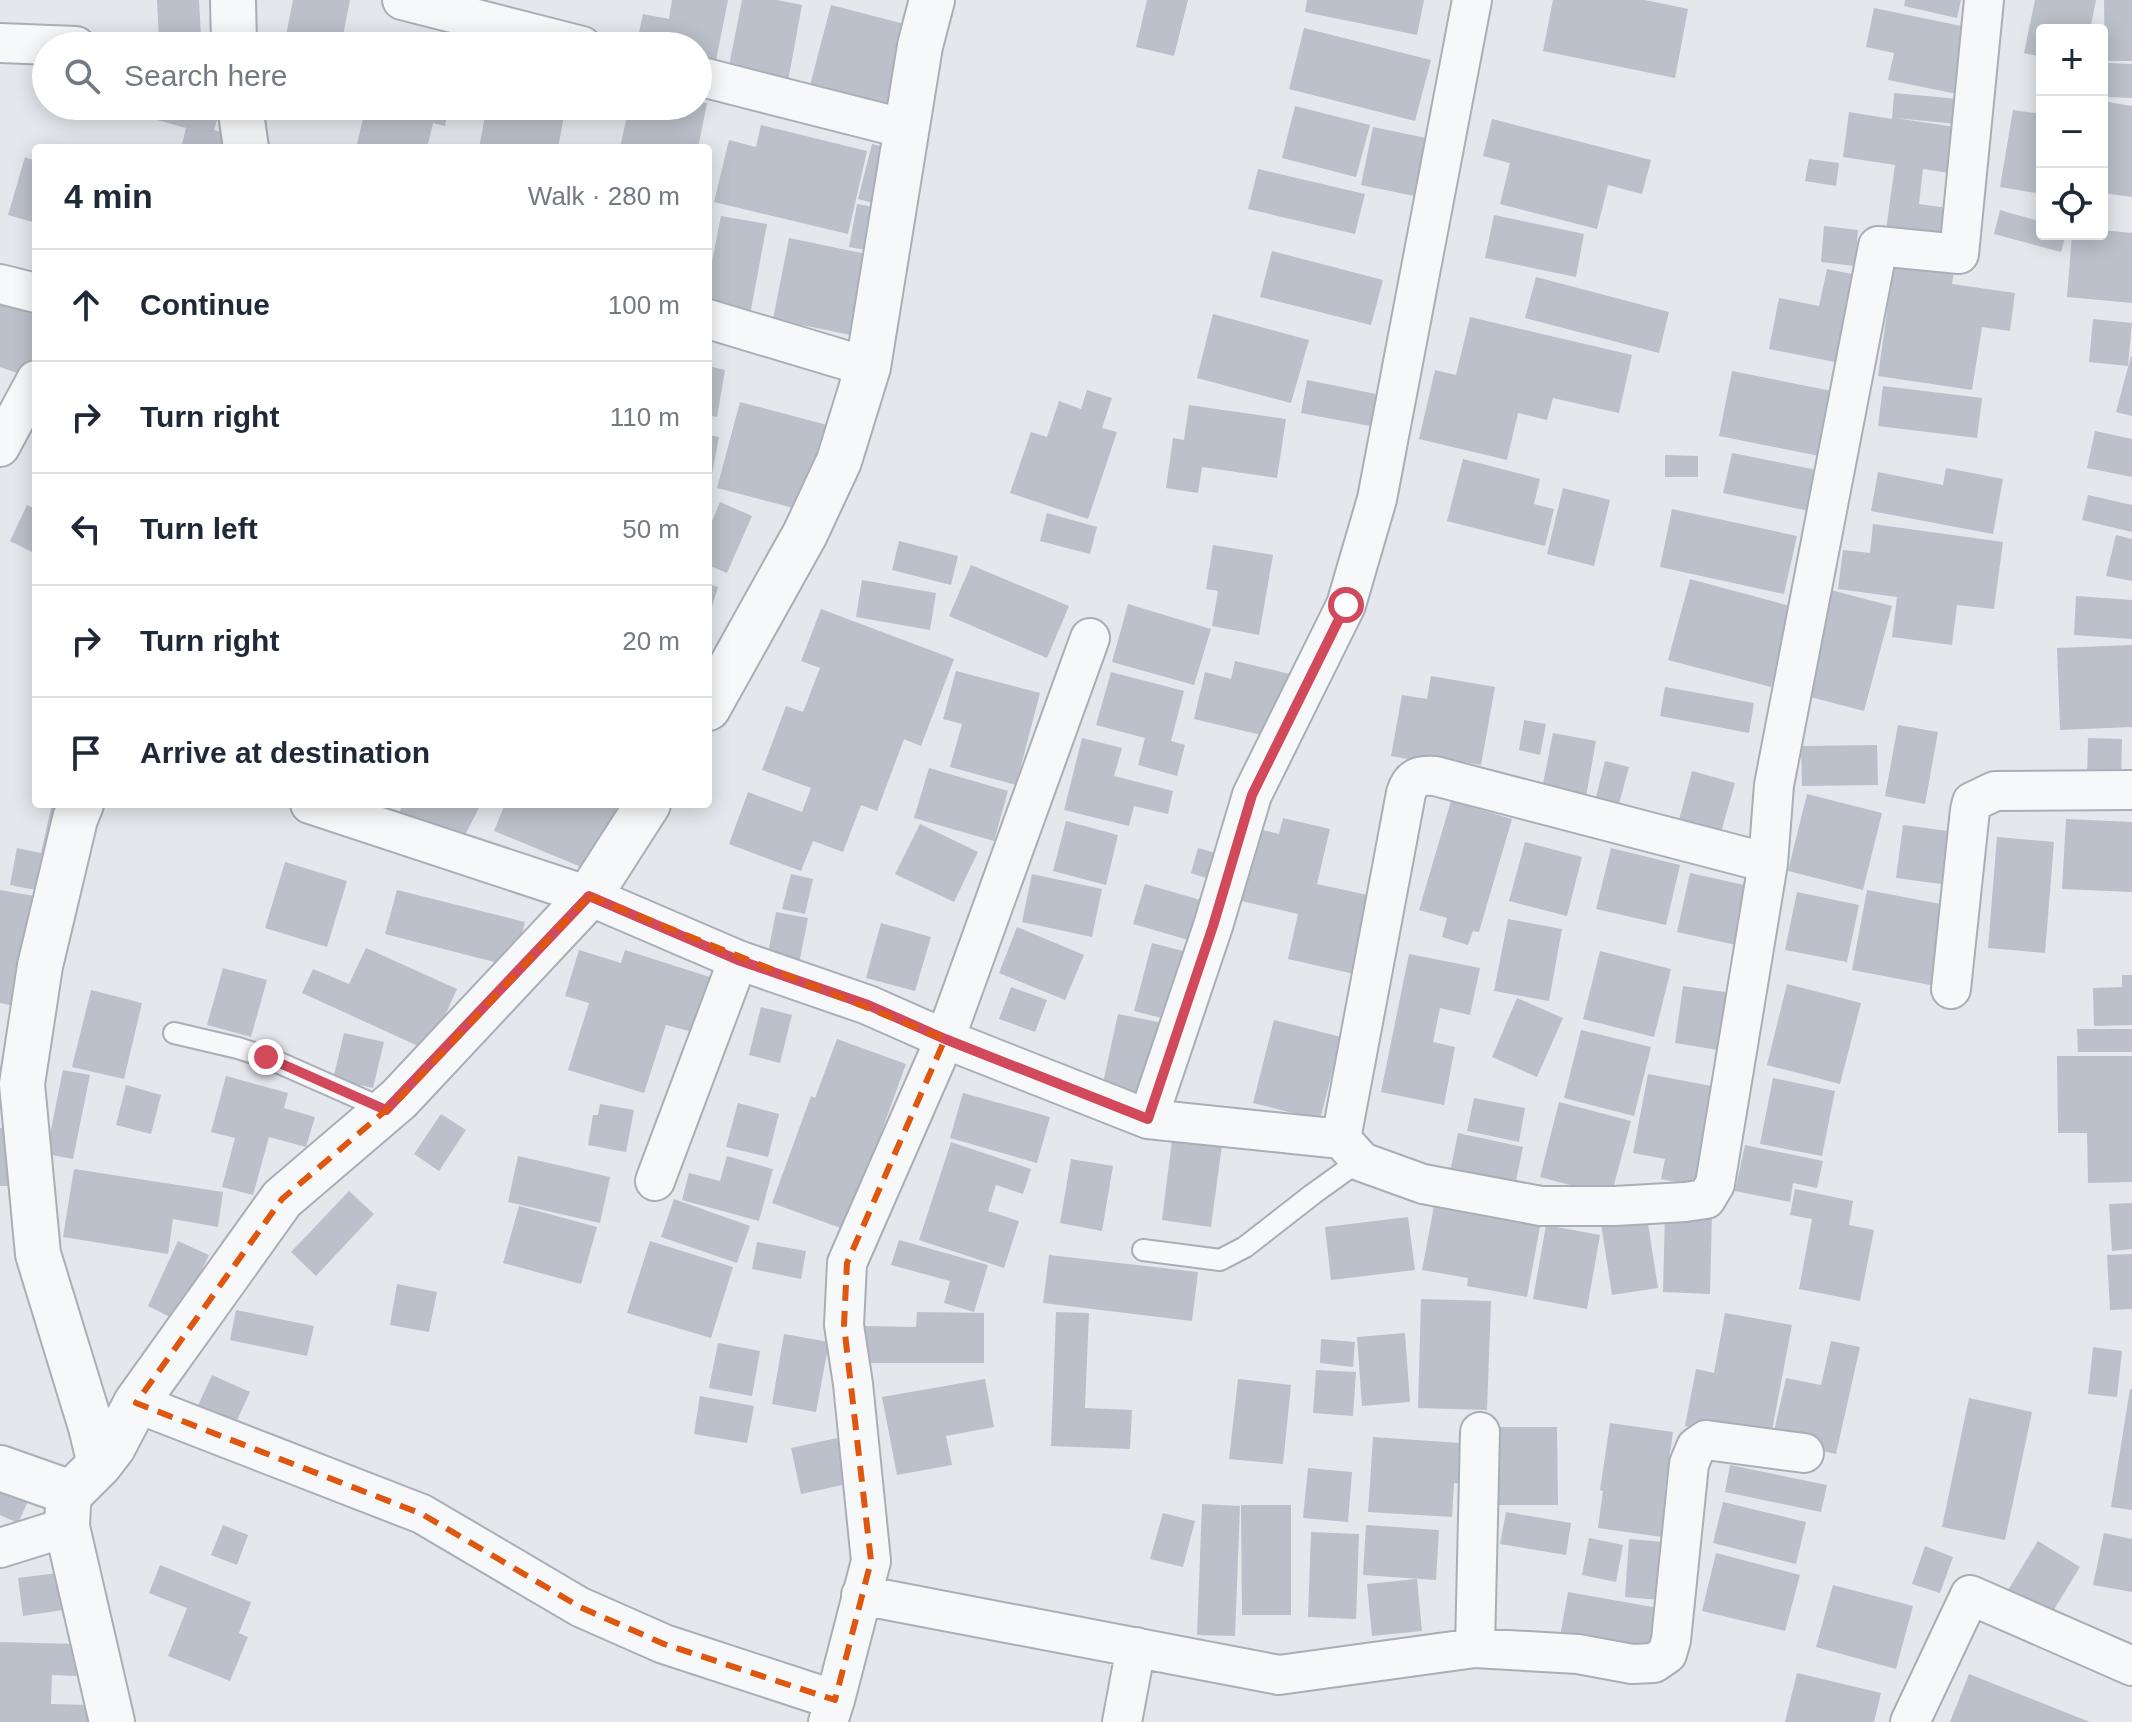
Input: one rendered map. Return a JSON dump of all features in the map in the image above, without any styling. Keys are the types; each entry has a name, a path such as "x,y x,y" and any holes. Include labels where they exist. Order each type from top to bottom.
{"street":[{"path":"233,0 234,32"},
{"path":"402,0 527,32"},
{"path":"712,701 805,534 839,461 868,367 920,46 932,0"},
{"path":"1148,1119 1213,926 1252,795 1346,605 1377,499 1472,0"},
{"path":"335,808 366,813 589,896 738,960 868,1005 945,1039 1148,1119 1351,1150 1423,1184 1541,1206 1615,1206 1706,1199 1715,1184 1768,863 1774,785 1878,246 1959,254 1984,0"},
{"path":"0,43 32,44"},
{"path":"712,80 906,129"},
{"path":"242,120 245,144"},
{"path":"0,284 32,292"},
{"path":"712,320 868,367"},
{"path":"0,447 32,387"},
{"path":"136,1403 422,1514 580,1607 832,1711 871,1561 844,1325 847,1263 945,1039 1090,638"},
{"path":"1351,1150 1406,793 1414,778 1435,776 1768,863"},
{"path":"1951,989 1972,802 1995,791 2132,790"},
{"path":"79,808 40,966 22,1084 38,1254 91,1427 79,1495 112,1722"},
{"path":"0,1548 79,1495 113,1447 136,1403 282,1199 386,1110 589,896 645,808"},
{"path":"655,1181 738,960"},
{"path":"1475,1648 1480,1432"},
{"path":"861,1595 1279,1675 1475,1648 1578,1654 1632,1664 1654,1663 1667,1654 1671,1640 1689,1464 1696,1447 1706,1440 1804,1453"},
{"path":"0,1468 79,1495"},
{"path":"1910,1722 1970,1595 2132,1666"},
{"path":"1122,1722 1136,1647"}],"lane":[{"path":"174,1033 266,1057 386,1110"},
{"path":"1143,1250 1220,1260 1245,1247 1345,1171 1351,1150"}],"highlighted area":[{"path":"589,896 945,1039 847,1263 844,1325 871,1561 835,1700 664,1644 580,1607 422,1514 136,1403 282,1199 399,1099"}],"building":[{"path":"157,0 199,0 201,32 159,32"},
{"path":"293,0 350,0 344,32 287,32"},
{"path":"672,0 728,0 714,71 712,32 639,32 643,14 669,19"},
{"path":"742,0 777,0 802,5 786,92 726,81"},
{"path":"1147,0 1188,0 1174,56 1136,47"},
{"path":"1307,0 1424,0 1417,35 1305,12"},
{"path":"1553,0 1645,0 1688,9 1675,78 1543,51"},
{"path":"1905,0 1961,0 1957,18 1904,6"},
{"path":"2035,0 2096,0 2091,24 2036,24 2036,56 2024,53"},
{"path":"2104,0 2132,0 2132,61 2108,61 2108,24 2104,24"},
{"path":"831,5 912,26 889,114 808,93"},
{"path":"1874,8 1976,29 1962,95 1888,80 1894,53 1866,47"},
{"path":"1304,28 1431,60 1415,121 1289,89"},
{"path":"2108,63 2132,64 2132,98 2108,97"},
{"path":"1894,93 1970,100 1967,125 1895,118 1969,129 1962,175 1923,169 1919,204 1947,208 1943,238 1886,230 1895,165 1843,157 1849,112 1892,119"},
{"path":"2108,102 2132,106 2132,197 2108,194"},
{"path":"1295,106 1370,125 1356,177 1282,158"},
{"path":"2013,110 2036,113 2036,193 2000,187"},
{"path":"1492,119 1651,160 1642,194 1608,185 1597,229 1500,204 1510,163 1483,156"},
{"path":"157,120 217,120 214,130 226,133 223,144 182,144 186,128"},
{"path":"363,120 446,120 445,126 433,123 428,144 357,144"},
{"path":"484,120 563,120 559,144 480,144"},
{"path":"626,120 704,120 699,144 621,144"},
{"path":"761,125 867,151 848,234 714,202 729,140 756,147"},
{"path":"1373,127 1431,139 1419,197 1361,185"},
{"path":"872,144 895,150 881,205 858,199"},
{"path":"25,157 32,160 32,222 8,215"},
{"path":"1809,159 1839,163 1836,186 1805,181"},
{"path":"1258,169 1365,194 1355,234 1248,209"},
{"path":"857,204 885,209 877,252 849,247"},
{"path":"2000,210 2036,220 2036,240 2064,240 2061,252 1994,234"},
{"path":"1494,215 1584,234 1576,277 1485,258"},
{"path":"721,216 767,224 750,315 712,308 712,262"},
{"path":"1824,226 1858,230 1855,266 1821,262"},
{"path":"2108,231 2132,233 2132,303 2067,297 2072,240 2108,240"},
{"path":"789,238 876,256 860,337 773,319"},
{"path":"1272,251 1383,280 1371,325 1260,297"},
{"path":"1895,255 1955,263 1952,284 2015,293 2010,331 1982,327 1972,390 1878,376"},
{"path":"1827,269 1862,276 1845,364 1769,349 1779,298 1819,306"},
{"path":"1536,277 1669,312 1659,353 1525,318"},
{"path":"0,298 32,309 32,358 26,376 0,367"},
{"path":"1213,314 1309,340 1291,403 1197,378"},
{"path":"1470,317 1632,355 1619,413 1553,398 1547,420 1518,413 1507,460 1419,439 1435,370 1456,375"},
{"path":"2093,319 2132,323 2128,366 2089,362"},
{"path":"2132,356 2132,416 2116,412"},
{"path":"712,367 725,370 717,417 712,416"},
{"path":"1732,371 1837,392 1824,457 1719,436"},
{"path":"1307,380 1376,394 1370,426 1301,413"},
{"path":"1883,386 1982,398 1977,438 1878,426"},
{"path":"1087,390 1112,398 1102,428 1117,432 1088,519 1010,493 1031,432 1047,437 1059,401 1081,409"},
{"path":"740,402 827,425 805,511 717,488"},
{"path":"1189,405 1286,419 1277,478 1202,467 1198,493 1166,488 1173,438 1184,440"},
{"path":"2095,431 2132,439 2132,477 2087,468"},
{"path":"712,436 719,437 712,474"},
{"path":"1732,453 1817,470 1809,511 1723,493"},
{"path":"1665,455 1698,456 1698,477 1665,477"},
{"path":"1463,459 1540,479 1534,504 1554,509 1545,546 1447,521"},
{"path":"1946,468 2003,479 1993,534 1871,511 1878,472 1943,485"},
{"path":"1563,488 1610,500 1594,566 1547,554"},
{"path":"2088,495 2132,505 2132,532 2082,520"},
{"path":"720,502 752,516 727,573 712,567 712,521"},
{"path":"27,505 32,507 32,552 10,541"},
{"path":"1672,509 1797,536 1784,594 1660,567"},
{"path":"1047,513 1097,527 1090,554 1040,541"},
{"path":"1873,524 2003,542 1994,609 1957,605 1952,645 1892,637 1897,597 1838,589 1843,550 1870,553"},
{"path":"2116,535 2132,539 2132,581 2106,576"},
{"path":"899,541 958,556 951,585 892,570"},
{"path":"1213,545 1273,555 1259,635 1212,626 1218,591 1206,589"},
{"path":"971,565 1069,606 1047,658 949,616"},
{"path":"1690,579 1794,607 1771,687 1668,660"},
{"path":"862,580 936,593 930,630 856,617"},
{"path":"712,585 718,587 712,606"},
{"path":"1827,589 1892,606 1864,711 1799,694"},
{"path":"2076,596 2132,600 2132,639 2074,635"},
{"path":"1128,604 1211,629 1194,685 1112,662"},
{"path":"821,609 954,659 921,746 904,739 877,811 861,805 843,852 813,841 801,871 729,844 748,792 802,812 811,788 762,770 786,706 803,712 820,668 801,661"},
{"path":"2132,645 2132,727 2060,730 2057,648"},
{"path":"1235,661 1290,674 1274,738 1194,719 1205,672 1231,679"},
{"path":"956,671 1040,693 1016,785 950,767 962,724 943,719"},
{"path":"1111,672 1184,691 1171,741 1185,745 1177,776 1138,765 1145,738 1096,725"},
{"path":"1431,676 1495,687 1481,765 1453,760 1452,767 1391,756 1402,695 1427,699"},
{"path":"1665,687 1754,703 1749,733 1660,716"},
{"path":"1524,720 1546,724 1540,755 1519,750"},
{"path":"1898,725 1938,732 1925,804 1885,796"},
{"path":"1553,733 1596,741 1585,802 1541,794"},
{"path":"1082,738 1122,748 1114,776 1173,791 1168,814 1134,806 1129,826 1064,810"},
{"path":"2088,738 2122,739 2121,780 2087,779"},
{"path":"1877,745 1878,785 1802,786 1801,746"},
{"path":"1605,761 1629,767 1616,815 1593,809"},
{"path":"929,768 1008,791 994,841 914,818"},
{"path":"1692,771 1735,783 1720,836 1678,824"},
{"path":"1807,794 1882,813 1863,890 1788,871"},
{"path":"1451,801 1512,819 1479,932 1473,931 1468,945 1442,937 1447,918 1419,910"},
{"path":"51,808 75,808 57,894 10,885 17,848 41,853"},
{"path":"401,808 479,808 460,845 399,813"},
{"path":"503,808 616,808 591,871 494,831"},
{"path":"1283,818 1330,829 1317,884 1372,896 1354,974 1288,959 1298,914 1237,900 1251,827 1279,834"},
{"path":"2066,819 2132,822 2132,892 2062,889"},
{"path":"1066,821 1118,835 1106,885 1053,871"},
{"path":"920,824 978,852 954,902 895,874"},
{"path":"1903,825 1963,833 1956,886 1896,878"},
{"path":"1997,837 2054,842 2045,953 1988,948"},
{"path":"1525,842 1582,857 1567,916 1509,901"},
{"path":"1198,848 1226,856 1218,882 1191,873"},
{"path":"1611,848 1680,865 1666,925 1596,909"},
{"path":"285,862 347,881 327,947 265,928"},
{"path":"1690,873 1758,888 1745,947 1677,932"},
{"path":"791,874 813,879 805,914 782,909"},
{"path":"1032,874 1102,889 1092,937 1022,922"},
{"path":"1145,884 1204,901 1192,941 1133,924"},
{"path":"0,890 40,897 19,1007 0,1003"},
{"path":"397,890 525,922 514,967 385,934"},
{"path":"1867,890 1956,907 1941,987 1852,970"},
{"path":"1797,892 1859,905 1847,962 1785,950"},
{"path":"776,912 808,918 798,969 766,963"},
{"path":"1508,919 1562,929 1549,1001 1494,991"},
{"path":"881,923 931,937 915,991 866,978"},
{"path":"1017,927 1084,955 1065,1000 999,973"},
{"path":"1152,943 1191,953 1173,1021 1134,1011"},
{"path":"366,948 457,989 429,1051 302,993 313,969 349,984"},
{"path":"579,950 621,963 625,950 713,978 696,1033 666,1025 644,1093 568,1070 589,1003 565,996"},
{"path":"1600,951 1671,969 1654,1037 1583,1019"},
{"path":"1409,954 1480,968 1470,1015 1440,1008 1433,1042 1455,1047 1444,1105 1381,1092"},
{"path":"223,968 267,980 251,1037 207,1025"},
{"path":"2122,975 2132,975 2132,1025 2094,1026 2093,988 2122,987"},
{"path":"1787,984 1861,1003 1840,1084 1767,1065"},
{"path":"1683,986 1732,993 1724,1051 1675,1043"},
{"path":"1011,987 1047,1000 1035,1032 999,1019"},
{"path":"91,990 142,1003 124,1079 72,1067"},
{"path":"1517,998 1563,1018 1537,1077 1492,1057"},
{"path":"761,1007 792,1015 780,1063 749,1055"},
{"path":"1118,1014 1168,1024 1151,1103 1101,1092"},
{"path":"1274,1020 1341,1037 1320,1120 1253,1103"},
{"path":"2077,1029 2132,1029 2132,1052 2078,1052"},
{"path":"1581,1030 1651,1047 1634,1116 1564,1098"},
{"path":"344,1033 384,1042 373,1088 333,1079"},
{"path":"837,1039 906,1064 846,1230 772,1203 811,1096 815,1098"},
{"path":"2057,1056 2132,1056 2132,1182 2088,1183 2087,1133 2058,1133"},
{"path":"63,1070 90,1075 73,1159 46,1154"},
{"path":"1648,1074 1722,1088 1703,1187 1661,1179 1665,1159 1633,1153"},
{"path":"226,1076 288,1093 284,1108 315,1117 306,1147 269,1137 253,1195 222,1187 235,1138 211,1132"},
{"path":"1773,1078 1835,1091 1822,1156 1760,1144"},
{"path":"126,1085 161,1095 151,1134 116,1125"},
{"path":"963,1093 1050,1117 1037,1163 950,1138"},
{"path":"1474,1098 1525,1108 1519,1142 1467,1131"},
{"path":"1559,1102 1631,1121 1611,1196 1540,1177"},
{"path":"738,1103 779,1114 768,1157 726,1147"},
{"path":"600,1104 634,1110 626,1152 588,1145 593,1115 598,1115"},
{"path":"441,1114 466,1130 439,1171 414,1154"},
{"path":"1174,1124 1224,1130 1211,1227 1162,1220"},
{"path":"5,1127 8,1186 0,1186 0,1128"},
{"path":"1458,1133 1523,1147 1513,1195 1448,1182"},
{"path":"951,1142 1031,1169 1023,1194 996,1185 988,1211 1019,1221 1004,1268 919,1240"},
{"path":"1745,1145 1823,1161 1817,1188 1793,1183 1790,1202 1735,1191"},
{"path":"518,1156 610,1177 600,1223 508,1202"},
{"path":"727,1156 773,1169 759,1221 682,1200 689,1173 720,1181"},
{"path":"1071,1159 1113,1166 1102,1231 1060,1223"},
{"path":"74,1169 223,1192 218,1227 173,1219 168,1254 63,1237"},
{"path":"1795,1189 1853,1201 1849,1225 1874,1230 1860,1301 1799,1289 1812,1219 1790,1215"},
{"path":"349,1191 374,1214 316,1276 291,1252"},
{"path":"1436,1195 1542,1216 1527,1297 1467,1286 1468,1278 1422,1270"},
{"path":"674,1199 750,1226 737,1263 661,1237"},
{"path":"2132,1203 2132,1249 2112,1251 2109,1204"},
{"path":"519,1206 597,1227 581,1284 503,1263"},
{"path":"1646,1211 1658,1288 1612,1295 1600,1217"},
{"path":"1665,1211 1712,1213 1710,1294 1663,1292"},
{"path":"1408,1217 1415,1270 1331,1280 1325,1227"},
{"path":"1546,1225 1600,1235 1587,1309 1533,1299"},
{"path":"899,1240 988,1265 974,1312 944,1303 950,1281 891,1265"},
{"path":"178,1241 209,1255 178,1321 148,1306"},
{"path":"650,1241 733,1267 711,1338 627,1313"},
{"path":"757,1242 806,1251 801,1279 752,1269"},
{"path":"2132,1254 2132,1309 2110,1310 2107,1255"},
{"path":"1049,1255 1198,1272 1192,1321 1043,1303"},
{"path":"397,1284 437,1292 429,1332 390,1325"},
{"path":"1421,1299 1491,1301 1487,1410 1418,1408"},
{"path":"236,1310 314,1326 307,1356 230,1340"},
{"path":"917,1312 984,1313 984,1363 865,1363 865,1326 916,1327"},
{"path":"1056,1312 1089,1313 1085,1408 1132,1410 1130,1449 1051,1446"},
{"path":"1725,1313 1792,1325 1770,1441 1685,1426 1696,1369 1714,1373"},
{"path":"1405,1333 1410,1402 1362,1406 1357,1337"},
{"path":"784,1334 829,1342 816,1412 772,1404"},
{"path":"1321,1339 1355,1342 1353,1367 1320,1363"},
{"path":"1831,1341 1860,1347 1836,1454 1772,1440 1786,1378 1821,1385"},
{"path":"718,1343 760,1351 752,1396 709,1388"},
{"path":"2093,1347 2122,1351 2117,1397 2088,1394"},
{"path":"1316,1370 1356,1372 1353,1416 1313,1413"},
{"path":"212,1375 250,1392 233,1429 195,1412"},
{"path":"985,1379 994,1427 946,1436 952,1465 897,1475 882,1397"},
{"path":"1238,1379 1291,1385 1283,1464 1229,1459"},
{"path":"2132,1389 2132,1510 2111,1507"},
{"path":"700,1396 754,1406 747,1443 694,1434"},
{"path":"1969,1398 2032,1412 2005,1540 1942,1527"},
{"path":"1610,1423 1673,1432 1665,1490 1684,1493 1677,1539 1598,1528"},
{"path":"1485,1427 1557,1427 1558,1505 1486,1505"},
{"path":"842,1437 852,1483 801,1494 791,1448"},
{"path":"1373,1437 1475,1444 1472,1484 1454,1483 1452,1517 1368,1512"},
{"path":"1730,1465 1827,1485 1821,1512 1725,1492"},
{"path":"1308,1468 1352,1472 1348,1522 1303,1518"},
{"path":"0,1481 31,1495 18,1523 0,1515"},
{"path":"1723,1502 1806,1522 1796,1564 1713,1543"},
{"path":"1202,1504 1240,1506 1235,1636 1197,1635"},
{"path":"1241,1505 1291,1505 1291,1615 1242,1615"},
{"path":"1506,1512 1571,1523 1566,1555 1500,1544"},
{"path":"1163,1513 1195,1521 1183,1567 1150,1559"},
{"path":"223,1525 248,1535 237,1565 211,1555"},
{"path":"1366,1525 1439,1530 1436,1580 1363,1575"},
{"path":"1311,1532 1359,1534 1356,1619 1308,1617"},
{"path":"2104,1533 2132,1539 2132,1592 2093,1585"},
{"path":"1589,1538 1623,1545 1616,1582 1582,1575"},
{"path":"1629,1539 1676,1543 1672,1601 1625,1597"},
{"path":"2038,1541 2080,1567 2050,1616 2008,1590"},
{"path":"1925,1546 1953,1557 1940,1593 1912,1584"},
{"path":"1716,1553 1800,1575 1785,1631 1702,1611"},
{"path":"160,1565 251,1602 239,1633 248,1637 230,1681 168,1656 187,1608 149,1593"},
{"path":"57,1573 63,1610 23,1616 18,1578"},
{"path":"1417,1579 1422,1631 1372,1636 1367,1584"},
{"path":"1833,1585 1913,1606 1896,1669 1816,1647"},
{"path":"1568,1592 1664,1609 1655,1659 1559,1642"},
{"path":"0,1642 76,1644 76,1676 52,1675 51,1704 92,1705 91,1722 0,1722"},
{"path":"1797,1673 1881,1693 1874,1722 1785,1722"},
{"path":"1969,1674 2090,1722 1950,1722"}],"route":[{"path":"266,1057 386,1110 589,896 738,960 868,1005 945,1039 1148,1119 1213,926 1252,795 1346,605"}]}
